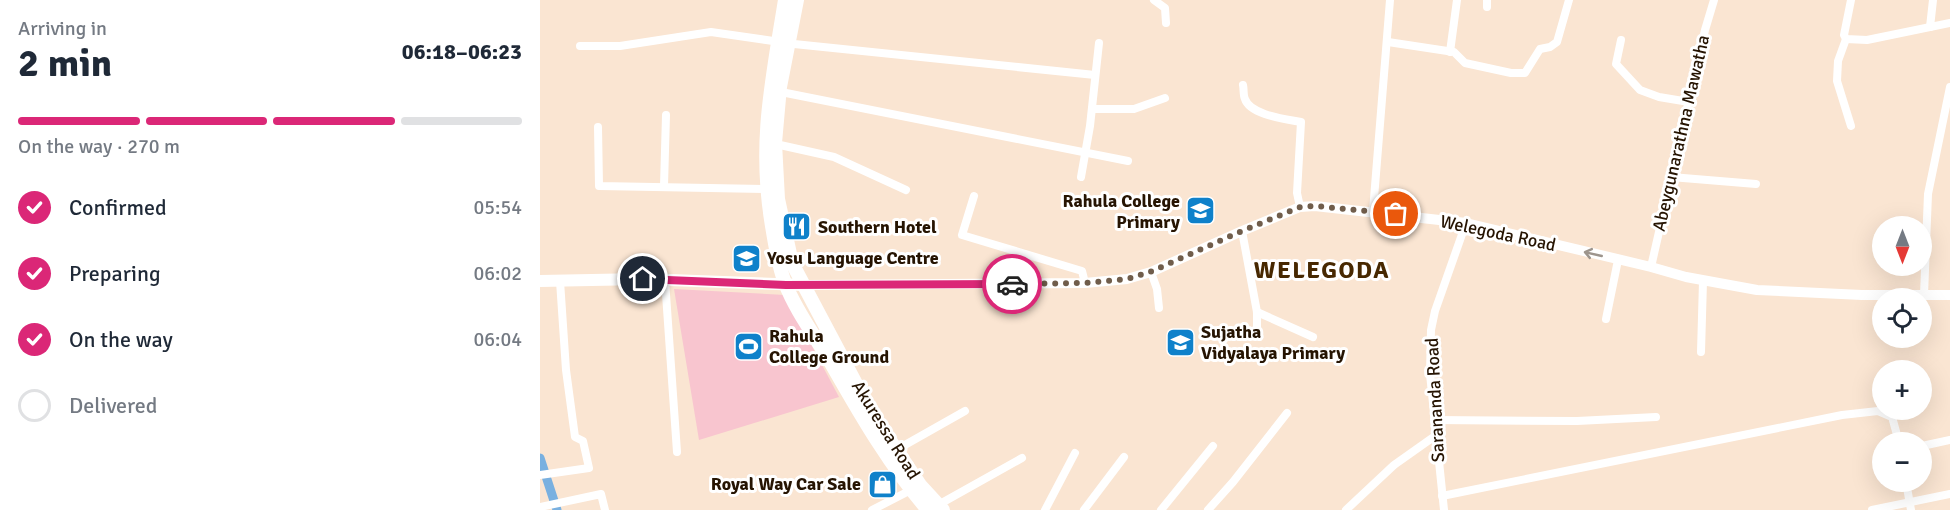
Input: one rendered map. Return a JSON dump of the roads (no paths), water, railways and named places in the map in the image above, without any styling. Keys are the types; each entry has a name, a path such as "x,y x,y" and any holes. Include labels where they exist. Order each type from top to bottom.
{"highway":[{"name":"Akuressa Road","path":"783,43 785,0"},
{"name":"Akuressa Road","path":"796,0 783,43 774,91 767,189 776,250 786,285 884,453 911,490 936,508"},
{"name":"Akuressa Road","path":"770,143 781,219 792,263 871,412 936,508"}],"main road":[{"path":"540,281 665,280 804,285"}],"street":[{"path":"1154,0 1165,8 1166,23"},
{"path":"1373,211 1390,0"},
{"path":"1450,52 1457,0"},
{"path":"1388,42 1454,52 1466,63 1511,73 1525,73 1540,49 1551,47 1557,42 1569,0"},
{"name":"Abeygunarathna Mawatha","path":"1650,267 1714,0"},
{"path":"1851,0 1844,35 1846,39 1838,62 1837,81 1851,126"},
{"path":"1930,27 1933,0"},
{"path":"1846,39 1867,40 1950,23"},
{"path":"580,46 620,46 711,32 783,43 1095,75"},
{"path":"1621,40 1616,64 1640,90 1659,97 1689,102"},
{"path":"1081,177 1092,109 1099,42"},
{"path":"1243,85 1249,107 1268,115 1301,122 1297,193 1300,207"},
{"path":"1924,288 1929,194 1950,87"},
{"path":"774,91 1128,162"},
{"path":"1092,109 1134,109 1165,98"},
{"path":"664,186 666,115"},
{"path":"598,127 599,186 767,189"},
{"path":"770,143 834,158 906,190"},
{"path":"1671,177 1756,184"},
{"path":"974,196 962,235 1082,271 1085,283"},
{"name":"Welegoda Road","path":"804,285 1085,283 1127,279 1150,272 1300,207 1315,206 1466,223 1703,281 1757,290 1872,295"},
{"name":"Sarananda Road","path":"1444,510 1430,374 1431,330 1435,311 1466,223"},
{"path":"1242,231 1257,312 1257,332"},
{"path":"1606,319 1618,260"},
{"path":"1150,272 1157,290 1159,308"},
{"path":"665,280 677,452"},
{"path":"540,475 589,468 583,441 575,437 566,370 560,281"},
{"path":"1701,352 1703,281"},
{"name":"Welegoda Road","path":"1932,295 1950,295"},
{"path":"1257,312 1312,337"},
{"path":"896,450 965,411"},
{"path":"1442,496 1842,415 1878,411 1892,417 1896,432"},
{"path":"1208,510 1287,413"},
{"path":"1434,420 1577,421 1656,417"},
{"path":"1347,510 1394,465 1435,436"},
{"path":"1932,444 1950,440"},
{"path":"1161,510 1213,446"},
{"path":"1045,510 1075,453"},
{"path":"1084,510 1124,457"},
{"path":"936,508 1022,458"},
{"path":"872,510 911,490"},
{"path":"540,507 602,494 605,510"},
{"path":"1872,510 1910,506 1950,494"}],"waterway":[{"path":"540,458 557,510"}],"place":[{"name":"Rahula College Primary","path":"1201,211"},
{"name":"Southern Hotel","path":"797,227"},
{"name":"Yosu Language Centre","path":"746,258"},
{"name":"Sujatha Vidyalaya Primary","path":"1180,342"},
{"name":"Rahula College Ground","path":"748,346"},
{"name":"Royal Way Car Sale","path":"882,484"}],"district":[{"name":"WELEGODA","path":"1322,270"}]}
